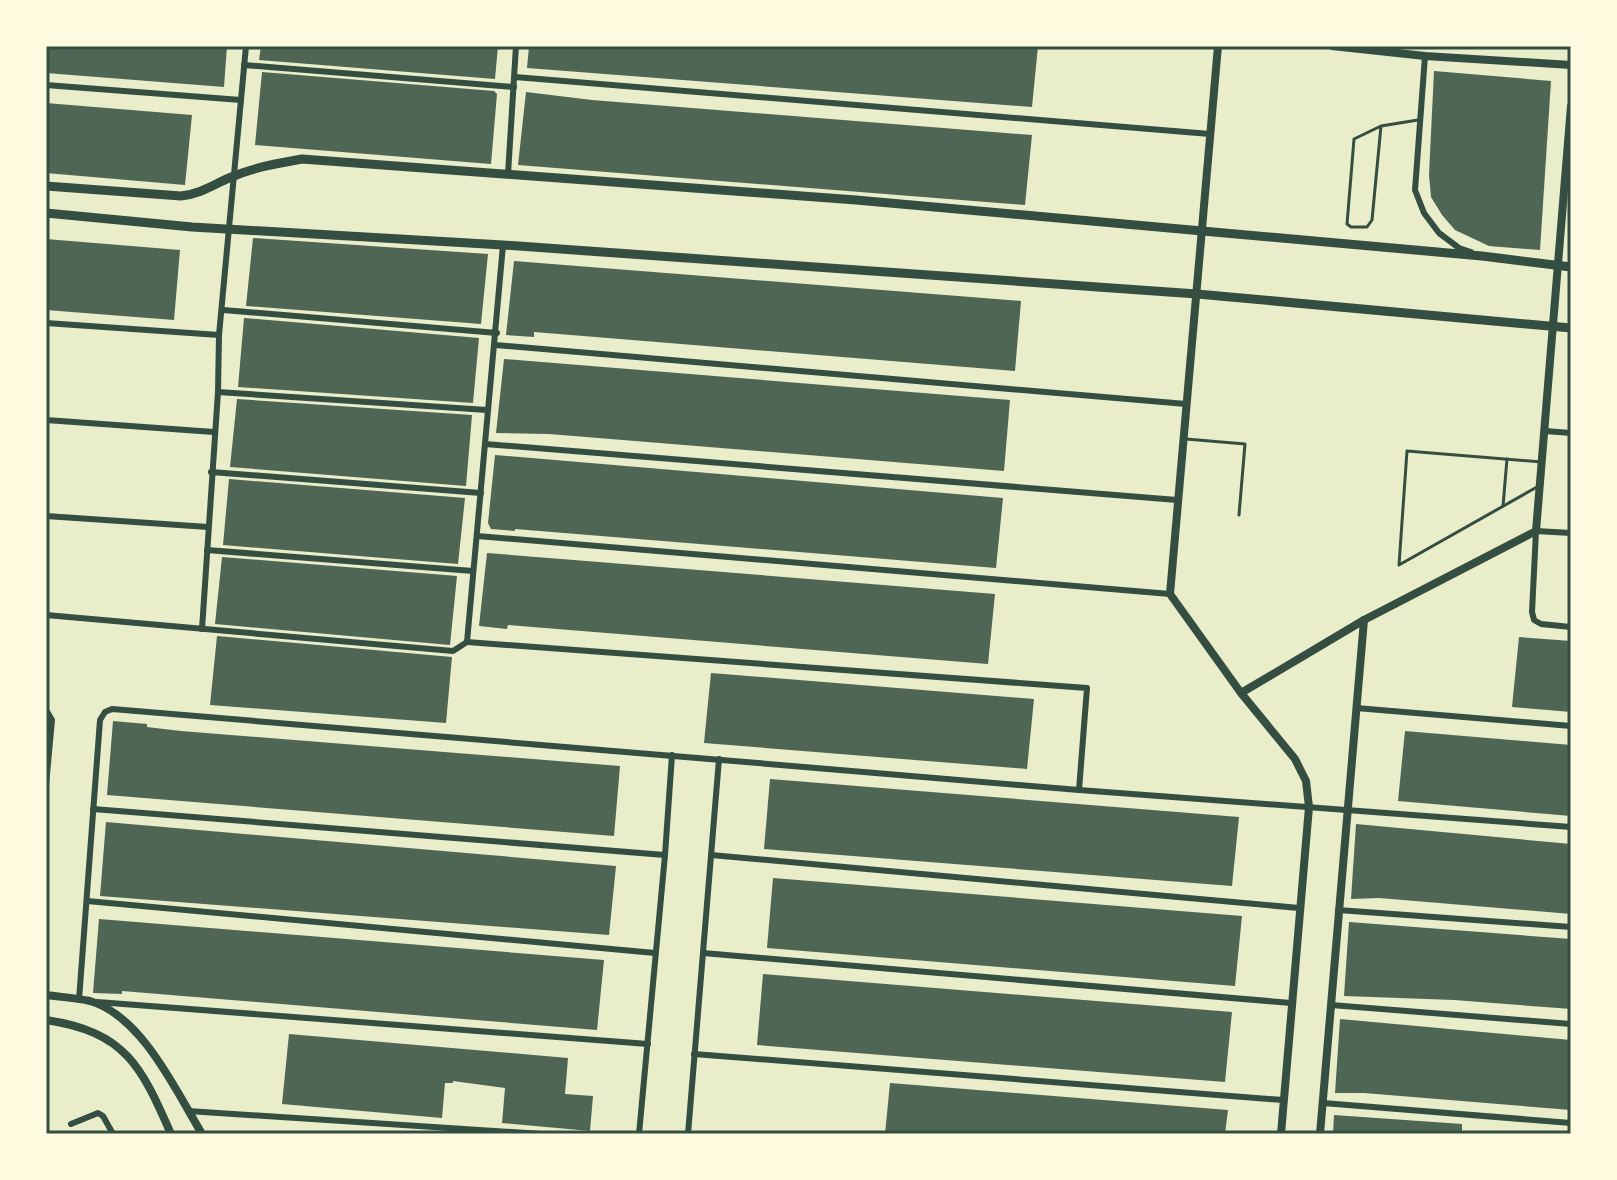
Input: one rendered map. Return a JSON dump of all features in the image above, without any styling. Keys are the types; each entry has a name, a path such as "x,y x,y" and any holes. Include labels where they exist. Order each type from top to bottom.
{"main road":[{"path":"46,186 181,196 199,193 232,177 271,164 302,159 856,200 1482,256 1571,267"},
{"path":"46,213 229,229 1197,294 1571,328"}],"street":[{"path":"202,629 219,335 246,46"},
{"path":"508,174 516,46"},
{"path":"1218,46 1170,594 1241,693 1295,759 1306,781 1309,807 1281,1134"},
{"path":"1332,46 1571,65"},
{"path":"1425,51 1415,190 1424,213 1439,233 1459,248 1482,256"},
{"path":"244,65 514,87"},
{"path":"515,77 1210,134"},
{"path":"46,85 241,100"},
{"path":"1571,106 1569,164 1536,531 1532,612 1534,620 1541,624 1571,627"},
{"path":"467,642 503,245"},
{"path":"223,310 497,333"},
{"path":"46,323 219,335"},
{"path":"495,345 1186,404"},
{"path":"218,392 487,410"},
{"path":"46,420 214,432"},
{"path":"1545,431 1571,433"},
{"path":"485,444 1177,500"},
{"path":"211,472 481,493"},
{"path":"46,516 208,527"},
{"path":"1241,693 1364,620 1536,531 1571,533"},
{"path":"477,536 1170,594"},
{"path":"207,550 473,571"},
{"path":"46,615 453,651 467,642 1087,688 1079,790"},
{"path":"1320,1134 1364,620"},
{"path":"1356,708 1571,726"},
{"path":"79,1000 100,720 105,712 112,709 1079,790 1571,827"},
{"path":"46,710 52,720 46,785"},
{"path":"639,1134 672,755"},
{"path":"688,1134 719,759"},
{"path":"93,809 665,855"},
{"path":"711,855 1299,908"},
{"path":"87,901 655,953"},
{"path":"1338,910 1571,927"},
{"path":"703,953 1291,1003"},
{"path":"46,995 90,1002 648,1044"},
{"path":"90,1002 126,1021 161,1066 202,1134"},
{"path":"1331,1005 1571,1024"},
{"path":"46,1020 97,1033 121,1049 147,1080 171,1134"},
{"path":"694,1054 1283,1100"},
{"path":"1323,1103 1571,1123"},
{"path":"188,1111 542,1134"},
{"path":"71,1124 98,1113 113,1134"}],"lane":[{"path":"1381,126 1372,220 1367,227 1351,227 1347,224 1354,139 1381,126 1420,120"},
{"path":"1182,439 1245,444 1239,515"},
{"path":"1540,485 1399,565 1407,451 1542,462"},
{"path":"1503,506 1507,459"}],"building":[{"path":"46,46 227,46 224,87 46,73"},
{"path":"261,46 498,46 495,79 259,60"},
{"path":"529,46 1038,46 1032,107 527,68"},
{"path":"1434,71 1551,81 1540,250 1489,246 1455,230 1431,197 1429,175"},
{"path":"262,72 494,91 497,94 491,164 255,145"},
{"path":"526,92 1032,135 1025,205 518,165"},
{"path":"46,103 192,115 185,185 46,173"},
{"path":"253,238 488,254 481,324 246,306"},
{"path":"46,239 180,250 174,320 46,310"},
{"path":"514,261 1021,301 1015,371 534,332 534,337 506,335"},
{"path":"244,318 479,338 473,403 238,387"},
{"path":"504,359 1010,400 1004,471 549,434 496,433"},
{"path":"237,399 472,415 466,486 230,467"},
{"path":"495,455 1003,498 996,568 491,529 488,523"},
{"path":"229,479 465,498 458,564 223,545"},
{"path":"487,553 995,594 988,664 508,625 507,629 479,626"},
{"path":"222,557 457,576 450,645 215,624"},
{"path":"217,636 452,657 446,723 210,705"},
{"path":"1519,637 1571,641 1571,712 1512,707"},
{"path":"711,673 1034,699 1027,769 704,743"},
{"path":"113,721 181,731 620,766 614,836 107,795"},
{"path":"1405,731 1571,745 1571,816 1398,801"},
{"path":"770,779 1239,817 1232,886 764,849"},
{"path":"106,822 616,866 609,935 100,896"},
{"path":"1356,824 1571,844 1571,914 1379,898 1351,899"},
{"path":"773,878 1242,916 1235,986 767,948"},
{"path":"99,919 604,960 597,1030 122,991 122,994 93,993"},
{"path":"1349,922 1571,939 1571,1009 1344,996"},
{"path":"763,974 1232,1012 1225,1082 757,1045"},
{"path":"1340,1019 1571,1040 1571,1110 1335,1093"},
{"path":"289,1034 568,1058 565,1094 593,1096 590,1131 502,1123 505,1088 453,1081 445,1083 442,1118 282,1104"},
{"path":"890,1083 1228,1110 1225,1134 885,1134"},
{"path":"1334,1115 1462,1124 1462,1134 1333,1134"}]}
